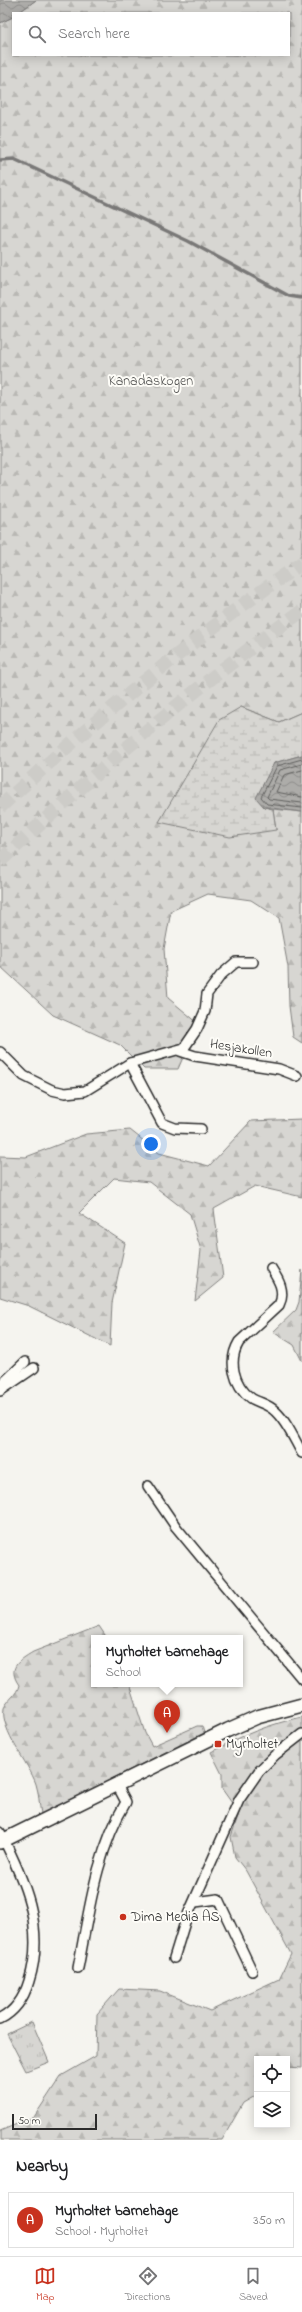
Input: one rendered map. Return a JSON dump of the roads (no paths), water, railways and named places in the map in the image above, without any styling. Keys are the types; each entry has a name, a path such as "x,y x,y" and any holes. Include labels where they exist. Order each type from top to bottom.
{"main road":[{"path":"1,1838 117,1785 242,1723 302,1705"}],"street":[{"name":"Hesjakollen","path":"180,1051 184,1048 197,1028 205,1011 207,994 221,975 236,962 253,962"},
{"name":"Hesjakollen","path":"0,1052 24,1076 52,1090 65,1093 85,1091 130,1063 154,1055 180,1051 195,1056 279,1069 297,1076"},
{"path":"130,1063 162,1123 175,1128 200,1129"},
{"path":"271,1268 280,1285 282,1300 279,1305 239,1342 234,1350 233,1369 242,1389 250,1398 276,1411 302,1453"},
{"path":"0,1386 25,1362"},
{"path":"0,1391 34,1368"},
{"path":"148,1486 176,1527 302,1679"},
{"path":"174,1958 186,1919 195,1902 239,1800 252,1780 275,1755 302,1734"},
{"path":"78,1968 103,1852 112,1828 126,1802 117,1785"},
{"path":"0,2019 14,2010 20,2001 34,1966 36,1949 32,1910 24,1886 1,1838"},
{"path":"195,1902 218,1899 252,1971"}],"water":[{"path":"0,0 36,0 19,12 12,12 12,17 0,23"},
{"path":"302,755 302,812 264,807 256,798 274,763"}],"waterway":[{"path":"0,160 14,159 188,241 289,296 302,298"}],"tunnel":[{"path":"0,807 72,742 184,649 302,563"},
{"path":"0,861 147,731 223,669 302,611"}],"place":[{"name":"Myrholtet barnehage","path":"167,1733"},
{"name":"Myrholtet","path":"218,1744"},
{"name":"Dima Media AS","path":"123,1917"}],"park label":[{"name":"Kanadaskogen","path":"151,381"}]}
